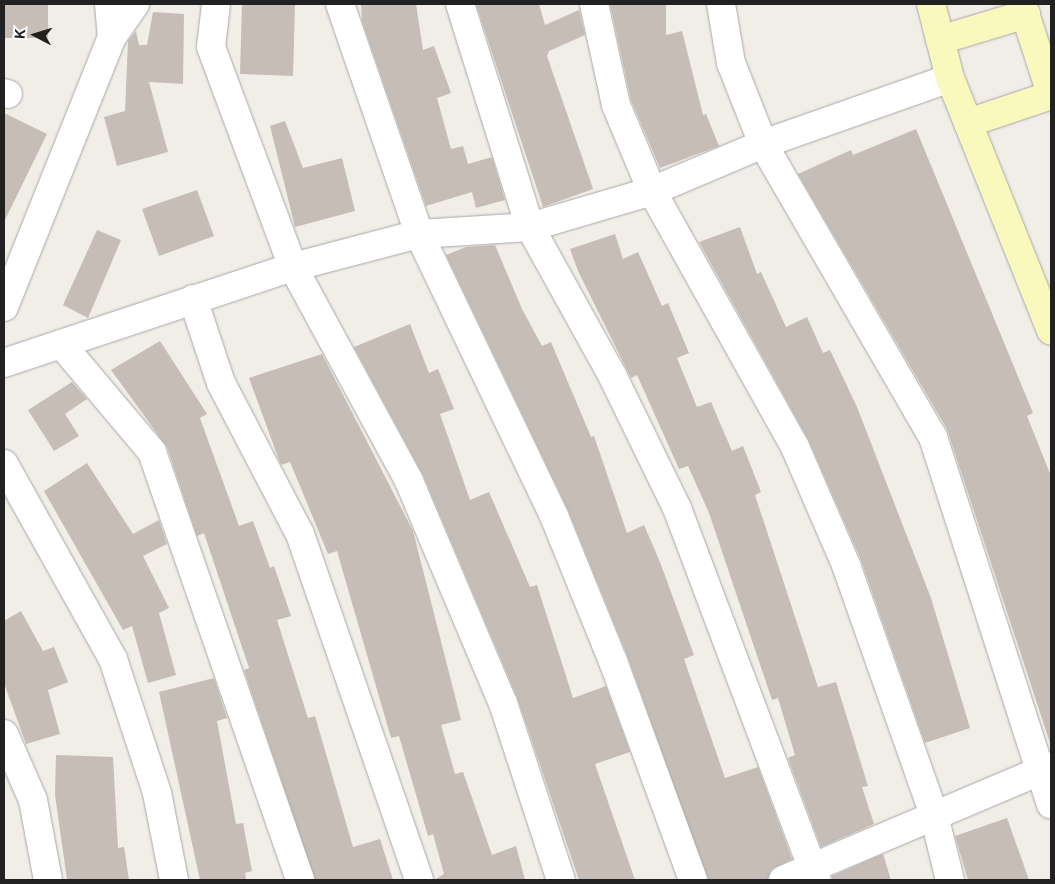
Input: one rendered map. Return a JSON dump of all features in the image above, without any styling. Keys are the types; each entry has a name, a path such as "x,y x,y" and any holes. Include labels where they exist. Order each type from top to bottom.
{"main road":[{"path":"930,4 950,78 1051,331"},
{"path":"940,40 1024,9 1051,95 968,122"}],"street":[{"path":"109,4 112,37"},
{"path":"4,307 112,37 135,4"},
{"path":"216,4 211,47 294,267 409,481 503,703 561,880"},
{"path":"340,4 419,234 554,516 613,660 693,880"},
{"path":"460,4 530,227 613,377 677,508 815,874"},
{"path":"594,4 616,105 652,192 795,447 846,565 934,815 950,880"},
{"path":"721,4 731,63 763,144 933,437 1045,769 1051,804"},
{"path":"4,363 294,267 419,234 530,227 652,192 763,144 950,78"},
{"path":"193,299 221,383 300,534 419,880"},
{"path":"62,345 152,452 300,880"},
{"path":"4,464 113,659 157,794 174,880"},
{"path":"4,734 33,800 48,880"},
{"path":"784,880 815,874 934,815 1045,769"}],"building":[{"path":"4,4 48,4 48,38 4,38"},
{"path":"242,4 295,4 293,76 240,74"},
{"path":"361,4 416,4 423,50 434,46 451,93 437,98 451,149 463,146 468,164 492,157 505,200 476,208 472,192 426,206 362,21"},
{"path":"476,4 539,4 545,25 579,10 585,35 549,51 547,56 593,189 543,207"},
{"path":"610,4 666,4 666,35 682,31 703,115 706,114 719,146 660,168 631,100"},
{"path":"153,12 184,14 183,84 149,82 168,152 117,166 104,117 125,111 128,41 136,31 139,45 147,45"},
{"path":"4,113 47,134 4,222"},
{"path":"285,121 303,168 342,158 355,211 295,227 270,126"},
{"path":"916,129 1033,413 1027,416 1051,476 1051,746 947,429 798,174 851,150 853,155"},
{"path":"197,190 214,236 159,256 142,209"},
{"path":"740,227 757,274 761,272 786,327 807,317 823,353 830,350 857,407 931,598 970,728 925,743 861,560 809,441 699,242"},
{"path":"97,230 121,240 88,318 63,305"},
{"path":"615,234 623,259 638,252 662,306 668,303 689,353 677,358 697,407 711,402 732,451 743,446 761,492 755,495 818,687 836,682 868,786 862,787 874,824 821,847 788,758 795,755 778,698 772,700 709,513 688,466 679,469 637,375 631,378 578,271 570,249"},
{"path":"495,245 522,309 542,346 551,342 591,437 594,436 627,533 644,525 660,562 694,655 684,659 725,778 758,767 792,859 771,870 768,880 708,880 627,655 568,510 446,255 466,247"},
{"path":"410,324 429,373 438,369 454,409 440,414 470,500 489,492 530,587 537,585 573,698 606,686 630,752 595,764 635,880 579,880 517,697 423,475 354,347"},
{"path":"160,341 207,414 200,418 239,526 253,521 270,568 274,566 291,616 277,620 308,718 315,716 353,847 380,839 393,880 315,880 244,670 249,668 204,533 197,536 167,447 111,370"},
{"path":"322,354 413,531 461,720 441,725 455,774 463,772 492,855 516,846 525,880 434,880 444,874 433,834 428,836 399,736 391,738 337,551 328,554 290,462 281,465 249,378"},
{"path":"72,382 87,399 65,414 79,436 54,451 28,410"},
{"path":"87,463 133,534 159,520 167,544 143,556 169,608 159,613 176,675 148,683 132,626 123,630 44,491"},
{"path":"21,611 43,651 54,647 68,682 48,690 60,734 26,744 4,683 4,621"},
{"path":"214,678 227,718 217,721 236,824 243,823 252,871 245,873 246,880 200,880 159,692"},
{"path":"56,755 113,757 118,848 124,847 129,880 67,880 55,795"},
{"path":"1007,818 1029,880 968,880 955,836"},
{"path":"883,854 891,880 832,880 832,876"}]}
